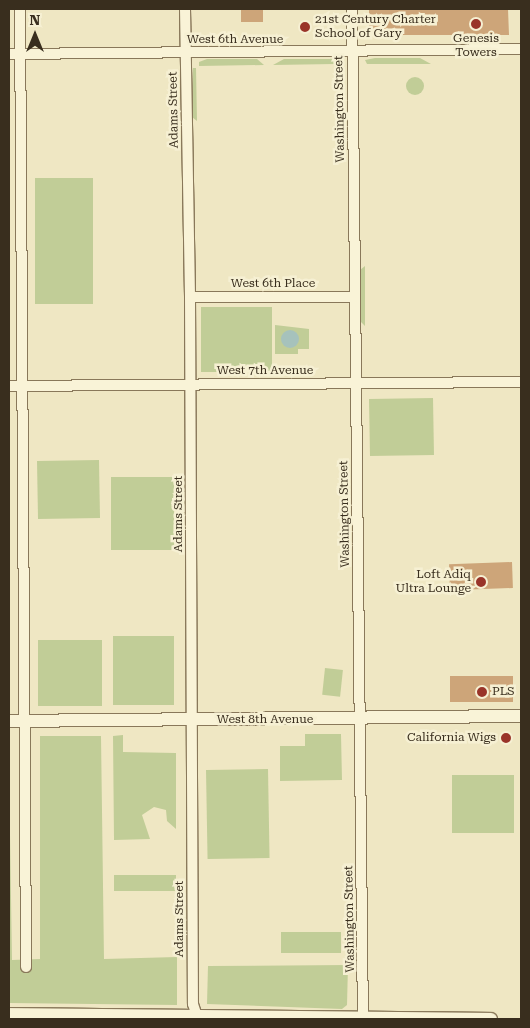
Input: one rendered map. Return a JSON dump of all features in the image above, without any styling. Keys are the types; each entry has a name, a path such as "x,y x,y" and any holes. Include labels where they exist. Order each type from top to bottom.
{"street":[{"path":"20,9 26,720 26,967"},
{"name":"Adams Street","path":"185,9 191,384 193,1004 198,1018"},
{"name":"Washington Street","path":"352,9 364,1018"},
{"name":"West 6th Avenue","path":"9,54 521,49"},
{"name":"West 6th Place","path":"190,297 355,296"},
{"name":"West 7th Avenue","path":"9,386 521,382"},
{"name":"West 8th Avenue","path":"9,720 360,719 521,716"},
{"path":"9,1014 56,1017 491,1019"}],"green space":[{"path":"375,58 420,58 431,64 367,64 365,60"},
{"path":"207,59 257,59 264,65 199,66 199,62"},
{"path":"284,59 336,60 334,64 273,65"},
{"path":"193,68 196,68 197,121 192,117"},
{"path":"415,77 421,80 424,86 421,92 415,95 409,92 406,86 409,80"},
{"path":"35,178 93,178 93,304 35,304"},
{"path":"365,266 365,326 361,322 360,270"},
{"path":"201,307 272,307 272,372 201,372"},
{"path":"275,325 309,329 309,349 298,349 298,354 275,354"},
{"path":"433,398 434,455 370,456 369,399"},
{"path":"99,460 100,518 38,519 37,461"},
{"path":"111,477 174,477 174,550 111,550"},
{"path":"113,636 174,636 174,705 113,705"},
{"path":"38,640 102,640 102,706 38,706"},
{"path":"325,668 343,670 340,697 322,695"},
{"path":"305,734 341,734 342,780 280,781 280,746 305,746"},
{"path":"123,735 123,752 176,753 176,829 167,821 166,810 154,807 142,815 150,839 114,840 113,736"},
{"path":"40,736 101,736 104,959 177,957 177,1005 9,1003 9,771 12,960 40,959"},
{"path":"268,769 270,858 208,859 206,770"},
{"path":"452,775 514,775 514,833 452,833"},
{"path":"114,875 176,875 176,891 114,891"},
{"path":"281,932 341,932 341,953 281,953"},
{"path":"348,965 347,1005 342,1009 207,1004 208,966"}],"water":[{"path":"290,330 296,333 299,339 296,345 290,348 284,345 281,339 284,333"}],"building":[{"path":"241,9 263,9 263,22 241,22"},
{"path":"369,9 508,9 509,35 403,35 403,30 379,31 379,37 369,28"},
{"name":"Loft Adiq Ultra Lounge","path":"512,562 513,588 450,590 449,564"},
{"name":"PLS","path":"450,676 513,676 513,702 450,702"}],"place":[{"name":"Genesis Towers","path":"476,24"},
{"name":"21st Century Charter School of Gary","path":"305,27"},
{"name":"Loft Adiq Ultra Lounge","path":"481,582"},
{"name":"PLS","path":"482,692"},
{"name":"California Wigs","path":"506,738"}]}
